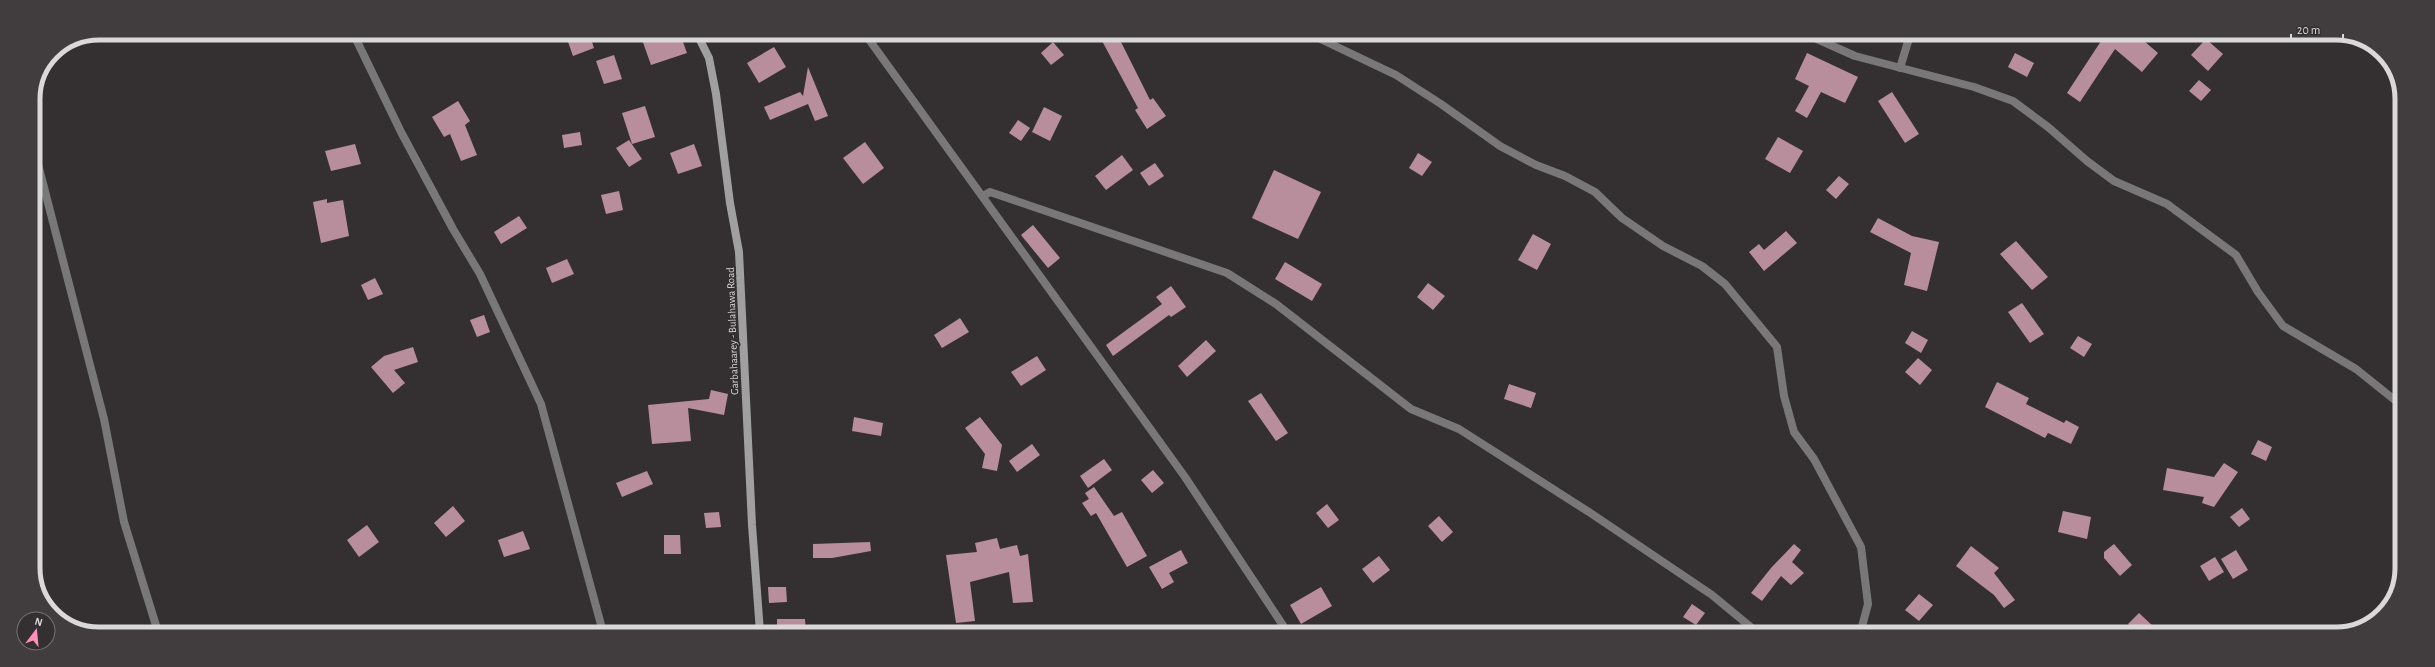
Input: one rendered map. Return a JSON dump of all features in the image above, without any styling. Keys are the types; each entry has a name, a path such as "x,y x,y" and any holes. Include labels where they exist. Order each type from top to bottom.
{"main road":[{"name":"Garbahaarey - Bulahawa Road","path":"700,40 709,58 716,94 730,203 739,252 752,525 760,627"}],"street":[{"path":"355,40 401,132 453,229 480,274 541,404 602,627"},
{"path":"869,40 1185,477 1284,627"},
{"path":"1323,40 1396,75 1441,104 1500,146 1536,166 1565,176 1596,192 1622,218 1663,246 1702,266 1725,284 1777,347 1784,396 1794,432 1814,459 1862,547 1868,604 1862,627"},
{"path":"1819,40 1855,56 1974,87 2013,101 2114,181 2167,204 2236,255 2258,292 2283,326 2356,369 2395,400"},
{"path":"1900,68 1908,40"},
{"path":"40,172 104,418 124,522 156,627"},
{"path":"983,196 990,192 1227,273 1276,304 1411,409 1459,429 1585,509 1712,595 1751,627"}],"building":[{"path":"567,40 591,40 594,48 573,56"},
{"path":"642,40 682,40 687,53 651,65"},
{"path":"1102,40 1120,40 1150,100 1153,98 1166,116 1147,129 1135,110 1138,108"},
{"path":"2102,40 2143,40 2158,53 2142,72 2115,49 2080,102 2067,93"},
{"path":"2205,40 2207,40 2223,54 2208,71 2191,55"},
{"path":"1053,42 1064,55 1051,65 1041,53"},
{"path":"774,47 786,67 759,83 747,63"},
{"path":"1807,53 1858,77 1845,103 1821,92 1807,118 1795,111 1809,86 1795,79"},
{"path":"2015,53 2034,63 2027,77 2008,67"},
{"path":"614,55 622,79 604,84 596,61"},
{"path":"808,67 828,116 815,121 808,104 770,120 764,107 800,92 803,96"},
{"path":"2199,80 2211,90 2201,101 2189,91"},
{"path":"1892,92 1919,134 1905,143 1878,101"},
{"path":"458,101 470,121 465,125 477,155 461,161 450,134 444,137 432,117"},
{"path":"645,106 655,137 632,144 622,113"},
{"path":"1044,107 1062,116 1050,141 1032,132"},
{"path":"1018,120 1030,128 1021,141 1009,133"},
{"path":"580,132 582,145 564,148 562,135"},
{"path":"1778,137 1803,151 1790,173 1765,159"},
{"path":"629,140 642,159 629,167 616,148"},
{"path":"865,142 884,168 863,184 843,158"},
{"path":"355,144 361,164 331,171 325,151"},
{"path":"694,144 702,166 678,174 670,153"},
{"path":"1418,153 1432,162 1422,176 1409,168"},
{"path":"1122,155 1133,170 1106,190 1095,176"},
{"path":"1155,163 1164,176 1149,186 1140,173"},
{"path":"1274,170 1321,192 1298,239 1252,218"},
{"path":"1839,176 1849,184 1836,199 1826,190"},
{"path":"619,191 623,210 606,214 601,195"},
{"path":"327,199 327,203 343,200 349,236 321,243 313,202"},
{"path":"519,216 527,228 501,244 494,232"},
{"path":"1878,218 1912,236 1939,242 1927,291 1904,285 1911,253 1870,232"},
{"path":"1033,225 1060,258 1048,268 1021,235"},
{"path":"1786,231 1797,243 1764,271 1749,252 1759,244 1764,250"},
{"path":"1533,234 1551,244 1537,270 1518,260"},
{"path":"2016,241 2048,277 2032,290 2000,254"},
{"path":"567,259 574,274 552,283 546,268"},
{"path":"1285,262 1322,284 1312,301 1275,279"},
{"path":"375,278 383,294 368,300 361,285"},
{"path":"1428,283 1445,296 1433,310 1417,297"},
{"path":"1171,286 1186,307 1171,317 1169,315 1113,356 1106,345 1162,304 1156,297"},
{"path":"2022,303 2044,334 2030,343 2008,312"},
{"path":"484,315 490,332 477,337 470,320"},
{"path":"960,318 969,332 942,348 934,335"},
{"path":"1912,331 1928,340 1921,353 1905,343"},
{"path":"2078,336 2092,344 2084,357 2070,348"},
{"path":"1206,340 1216,351 1187,377 1178,366"},
{"path":"413,347 418,362 394,370 405,383 393,393 371,367 384,356"},
{"path":"1037,356 1046,370 1021,386 1011,372"},
{"path":"1918,358 1932,370 1920,385 1905,372"},
{"path":"1997,382 2029,398 2026,404 2064,423 2066,420 2079,427 2071,444 2048,433 2045,438 1985,407"},
{"path":"1509,384 1536,393 1531,408 1504,399"},
{"path":"711,390 728,394 724,415 688,408 691,441 652,444 648,405 709,399"},
{"path":"1261,393 1288,433 1276,441 1248,401"},
{"path":"854,417 883,423 881,436 852,431"},
{"path":"980,417 1002,445 997,471 982,468 985,454 965,428"},
{"path":"2258,440 2272,447 2266,461 2251,454"},
{"path":"1032,444 1040,455 1017,472 1009,461"},
{"path":"1104,459 1112,470 1088,488 1080,476"},
{"path":"2224,463 2238,472 2214,507 2202,503 2204,497 2163,490 2167,468 2214,477"},
{"path":"1153,470 1164,483 1152,493 1141,480"},
{"path":"647,471 653,484 622,497 616,483"},
{"path":"1094,487 1114,516 1122,512 1147,556 1127,567 1096,513 1091,516 1082,503 1089,499 1085,493"},
{"path":"1327,504 1339,520 1328,528 1316,513"},
{"path":"453,506 465,521 446,537 434,523"},
{"path":"2242,508 2250,519 2239,527 2230,517"},
{"path":"2063,511 2091,517 2087,539 2058,532"},
{"path":"719,512 721,527 706,528 704,513"},
{"path":"1439,516 1453,532 1442,542 1428,526"},
{"path":"367,525 379,542 359,557 347,540"},
{"path":"523,531 530,549 504,557 498,540"},
{"path":"664,535 680,535 681,554 664,554"},
{"path":"997,538 1000,549 1017,545 1020,556 1028,554 1033,602 1013,603 1009,572 970,582 975,621 956,623 946,555 977,552 975,543"},
{"path":"870,542 871,551 832,558 813,558 813,544"},
{"path":"1794,544 1801,550 1792,562 1804,573 1791,585 1781,576 1762,601 1751,593 1771,568"},
{"path":"2114,544 2132,565 2120,576 2104,558 2104,552"},
{"path":"1971,546 1999,568 1994,573 2015,600 2004,608 1994,595 1956,566"},
{"path":"1181,550 1188,563 1169,573 1174,582 1162,589 1149,567"},
{"path":"2236,550 2248,570 2233,579 2221,559"},
{"path":"1379,556 1390,570 1373,583 1362,569"},
{"path":"2215,557 2224,572 2209,581 2200,566"},
{"path":"768,587 786,587 787,602 769,603"},
{"path":"1321,587 1332,606 1301,624 1290,605"},
{"path":"1919,594 1933,605 1919,621 1905,610"},
{"path":"1692,604 1705,613 1696,625 1683,617"},
{"path":"2139,613 2154,627 2131,627 2128,624"},
{"path":"777,619 805,619 806,627 777,627"}]}
